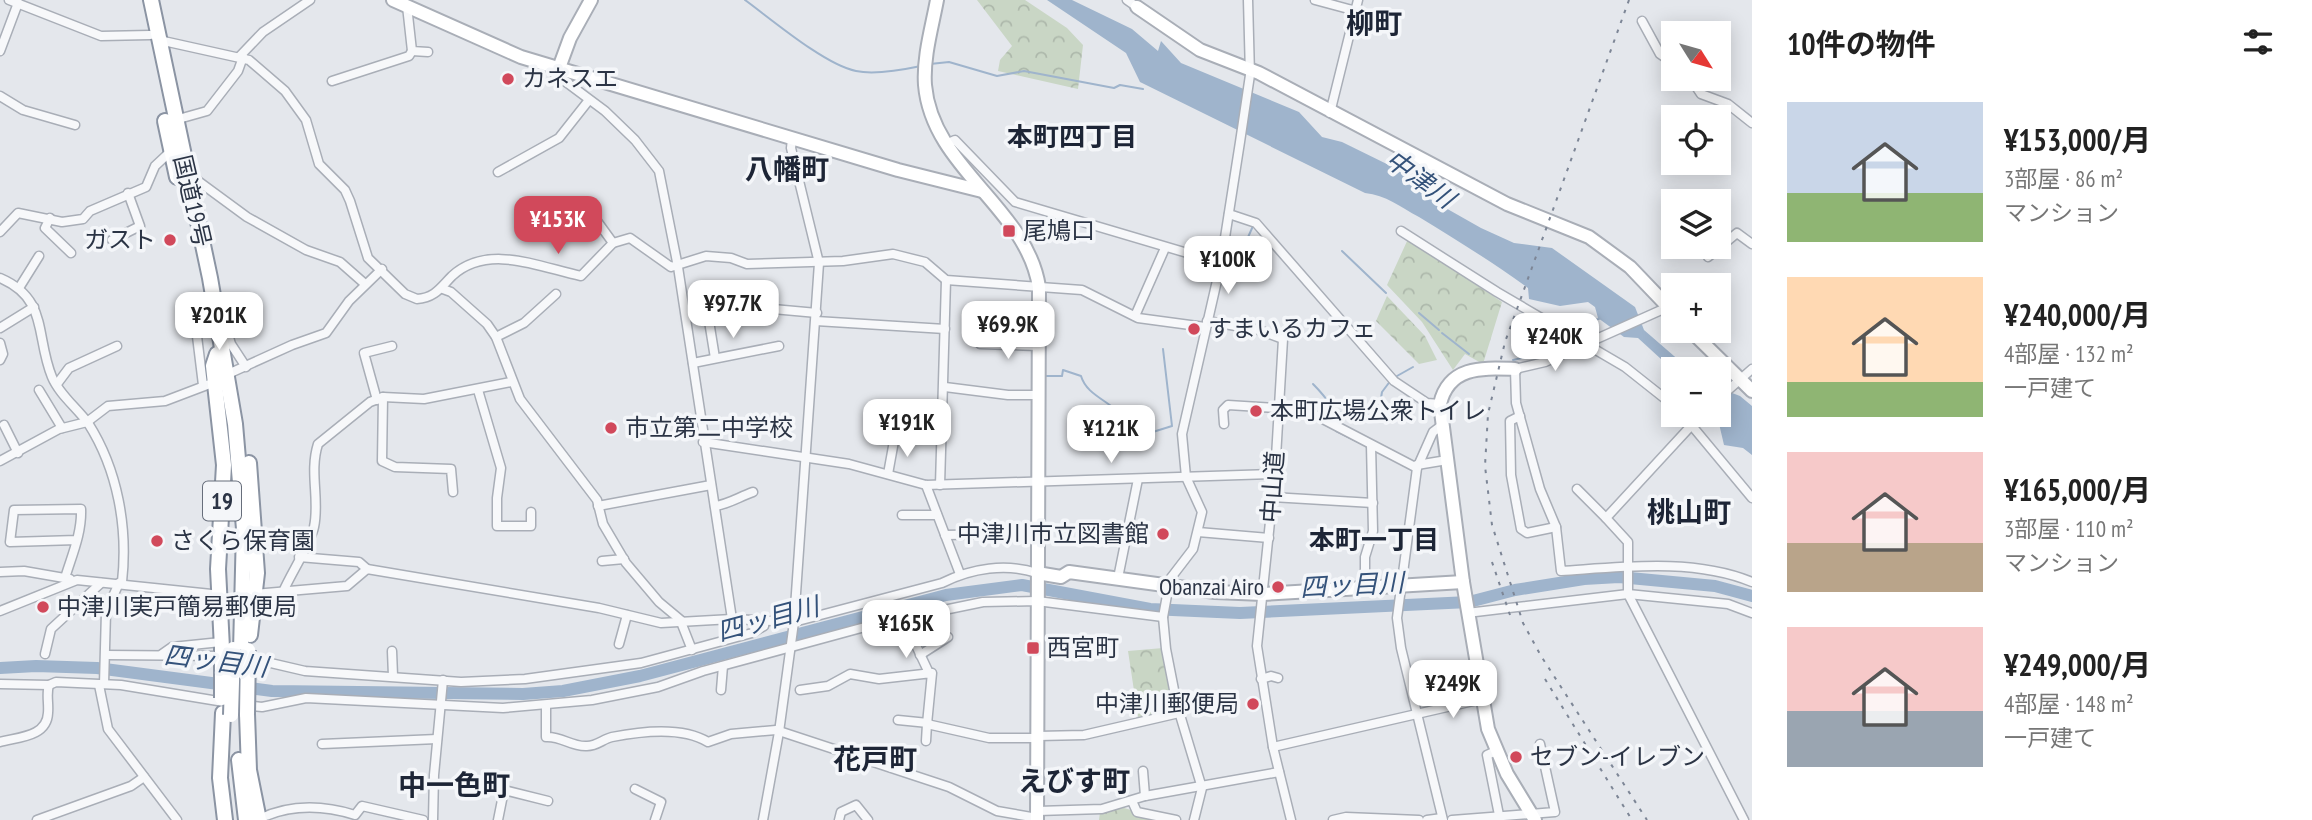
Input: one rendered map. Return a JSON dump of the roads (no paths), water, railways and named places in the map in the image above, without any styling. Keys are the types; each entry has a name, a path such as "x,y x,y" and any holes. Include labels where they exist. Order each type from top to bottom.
{"highway":[{"name":"国道19号","path":"143,0 175,120 228,374 241,469 244,517 233,648"},
{"name":"国道19号","path":"151,0 171,151 217,354 234,481 235,714 230,770 237,820"},
{"name":"19","path":"217,354 209,384 224,466 218,569 233,648"},
{"name":"19","path":"228,374 239,404 251,475 257,573 233,648"},
{"name":"19","path":"235,714 248,760 255,820"},
{"name":"19","path":"225,820 220,778 235,714"}],"street":[{"path":"175,120 207,111 238,71 242,57 263,32 310,0"},
{"path":"393,0 521,57 950,185 982,191"},
{"path":"591,0 554,72 635,140 659,171 678,267 732,619"},
{"path":"937,0 926,61 925,86 933,116 962,164 1020,234 1031,253 1039,287 1037,816"},
{"path":"1194,820 1202,788 1179,713 1166,649 1164,616 1172,575 1194,550 1202,513 1186,477 1182,448 1184,416 1221,263 1241,139 1250,73 1248,0"},
{"path":"1315,0 1356,11"},
{"path":"1330,113 1358,0"},
{"path":"0,51 13,1 101,36 155,37 242,57 258,66 300,109 306,120 317,160 345,190 364,251 373,264 382,269 405,294 417,299 443,289 453,275 487,257 581,276 613,243 630,238 671,267 706,256 731,258 747,264 819,263 893,254 925,262 946,280 1092,293 1135,316 1206,324"},
{"path":"1132,4 1200,50 1507,204 1589,237 1630,267 1661,303"},
{"path":"332,81 409,56 412,51 407,6"},
{"path":"1642,21 1661,55"},
{"path":"412,51 428,52"},
{"path":"1699,91 1728,104 1752,122"},
{"path":"0,96 23,110 41,112 75,125"},
{"path":"498,172 559,138 589,100"},
{"path":"763,820 779,732 794,622 819,263 792,139"},
{"path":"948,143 955,140 1015,202 1221,263"},
{"path":"0,232 18,213 75,222 90,211 146,187 155,166 171,151"},
{"path":"950,185 960,177 962,164"},
{"path":"187,181 198,181 247,217 306,250 340,262 365,284"},
{"path":"112,240 140,226 128,193"},
{"path":"565,227 580,213 589,210 613,243"},
{"path":"1229,214 1255,223 1394,381 1427,403 1440,404"},
{"path":"50,218 45,228 71,253"},
{"path":"1401,231 1625,367 1661,396"},
{"path":"1731,238 1737,233 1752,244"},
{"path":"1135,316 1165,248"},
{"path":"19,288 39,256"},
{"path":"228,374 292,345 327,333 341,311 382,269"},
{"path":"0,278 19,288 34,307 52,378 87,422 122,507 124,558 120,582 106,612 103,682 108,729 177,820"},
{"path":"940,485 946,280"},
{"path":"443,289 451,292 478,316 496,337 511,382 529,413 597,500 603,524 624,559 659,603 682,622 692,650"},
{"path":"496,337 524,323 556,294"},
{"path":"0,328 34,307"},
{"path":"715,358 709,321 773,309 816,317 945,329"},
{"path":"1533,817 1496,751 1482,699 1463,587 1440,404 1446,387 1470,369 1515,369 1545,362 1661,312"},
{"path":"224,321 231,344 246,368"},
{"name":"中山道","path":"1206,324 1280,336 1283,339 1275,474 1259,620 1261,679"},
{"path":"0,461 62,428 87,422 108,406 165,401 209,384 196,328 199,327"},
{"path":"0,343 3,354 0,360"},
{"path":"1702,343 1738,382 1752,391"},
{"path":"981,344 1038,346"},
{"path":"392,345 364,353 380,398 382,461 395,467 451,469 453,492"},
{"path":"57,384 69,368 117,346"},
{"path":"693,362 779,346"},
{"path":"1515,369 1515,391 1520,416 1540,489 1556,527 1561,571 1713,571 1752,582"},
{"path":"1731,388 1752,369"},
{"path":"283,592 314,531 313,477 318,444 380,398 424,399 511,382"},
{"path":"944,387 1008,395 1039,395"},
{"path":"39,390 62,428"},
{"path":"478,390 501,468 496,498 497,526 531,526 531,512"},
{"path":"1224,424 1223,410 1228,405 1307,412 1417,467 1447,460"},
{"path":"1520,416 1510,421 1508,437 1521,529 1527,533 1556,527"},
{"path":"4,425 18,453"},
{"path":"1427,820 1443,819 1401,648 1397,614 1417,467 1433,432 1441,426"},
{"path":"1606,518 1689,427"},
{"path":"1700,427 1752,498"},
{"path":"704,442 849,464 926,485 1275,474"},
{"path":"888,474 894,442"},
{"path":"1365,589 1364,557 1373,531 1371,445"},
{"path":"1118,578 1138,479"},
{"path":"597,506 711,485"},
{"path":"926,485 960,574"},
{"path":"1577,489 1628,542 1628,592 1744,820"},
{"path":"715,506 727,504 733,498 754,492"},
{"path":"1272,497 1373,503"},
{"path":"65,578 77,540 81,509 14,510 10,542 77,540"},
{"path":"902,515 937,515"},
{"path":"1198,532 1269,538"},
{"path":"945,535 1004,534"},
{"path":"299,557 359,562 367,569 662,623 732,619 794,622 943,583 960,574 983,569 1019,568 1037,576 1061,577 1069,572 1118,578 1168,591 1262,598 1365,589 1400,592 1463,587"},
{"path":"602,561 624,559"},
{"path":"251,595 347,586 367,569"},
{"path":"0,572 24,571 101,583 120,582 223,595"},
{"path":"0,611 77,580"},
{"path":"45,654 51,629 101,583"},
{"path":"1467,611 1628,592 1728,604 1752,613"},
{"path":"0,684 103,682 262,707 294,703 306,698 442,707 546,705 592,700 658,687 723,666 876,624 973,604 1038,598 1164,616"},
{"path":"619,644 627,615"},
{"path":"106,657 162,654 260,659 305,671 443,681 561,676 641,663 692,650 752,633 764,626 765,620"},
{"path":"920,655 948,638"},
{"path":"913,639 929,673 932,673 926,741"},
{"path":"162,654 172,648 233,648"},
{"path":"392,651 393,676"},
{"path":"721,690 723,666"},
{"path":"800,690 828,686 850,674 879,680 929,673"},
{"path":"1278,678 1271,676 1261,679 1273,747 1291,820"},
{"path":"433,820 443,681"},
{"path":"0,742 32,734 43,726 48,717 49,685"},
{"path":"1273,747 1482,699"},
{"path":"546,705 546,737 559,736 573,746 590,746 608,737 648,733 692,732 708,742 731,734 779,732 949,787 1015,818 1102,809 1145,796 1202,788 1279,772"},
{"path":"898,719 989,738 1038,737 1084,735 1179,713"},
{"path":"322,744 437,738"},
{"path":"1452,820 1533,817 1555,812 1540,744"},
{"path":"1496,751 1487,755 1500,818"},
{"path":"1143,771 1145,796"},
{"path":"37,820 131,786 144,777"},
{"path":"635,789 661,802 655,820"},
{"path":"498,820 504,790 548,802"},
{"path":"1132,801 1137,812 1176,820"},
{"path":"839,820 841,812 856,805 868,820"},
{"path":"255,820 293,809 314,807 355,815 362,806 423,820"},
{"path":"1333,820 1346,817 1419,820"}],"water":[{"path":"1047,0 1072,0 1132,29 1158,51 1161,41 1181,63 1299,112 1322,137 1342,142 1399,170 1428,198 1481,228 1514,243 1552,248 1635,307 1644,330 1675,357 1661,359 1638,338 1624,337 1598,318 1595,307 1588,302 1560,306 1529,299 1528,288 1474,251 1399,206 1380,196 1365,193 1140,82 1126,53"},
{"path":"1731,393 1752,406 1752,455 1743,448 1724,445 1720,427 1731,427"}],"waterway":[{"path":"745,0 799,40 843,67 872,72 921,66"},
{"path":"930,64 949,62 997,76 1024,71 1114,88 1120,85 1143,89"},
{"path":"1233,271 1253,226"},
{"path":"1342,251 1386,293"},
{"path":"1419,313 1439,330"},
{"path":"1578,332 1588,321 1599,319"},
{"path":"1442,333 1469,354"},
{"path":"1045,376 1062,376 1063,370 1081,376 1092,392 1117,410 1130,428 1133,441 1138,441 1140,436 1172,426 1163,349"},
{"path":"1513,360 1535,355"},
{"path":"1397,376 1413,367"},
{"path":"1377,421 1382,392 1391,380"},
{"path":"1313,384 1331,406 1340,412 1362,414 1379,408"},
{"path":"1336,431 1368,447"},
{"path":"1102,446 1127,449 1133,442"},
{"name":"四ッ目川","path":"0,668 97,668 272,691 523,694 563,691 640,676 946,595 1022,585 1150,609 1240,613 1469,602 1515,590 1584,579 1619,577 1715,586 1752,596"}],"railway":[{"path":"1629,0 1505,342 1488,414 1485,466 1492,525 1523,623 1541,656 1647,820"},
{"path":"1492,562 1510,615"},
{"path":"1545,679 1632,820"}],"place":[{"name":"カネスエ","path":"508,79"},
{"name":"尾鳩口","path":"1009,231"},
{"name":"ガスト","path":"170,240"},
{"name":"すまいるカフェ","path":"1194,329"},
{"name":"本町広場公衆トイレ","path":"1256,411"},
{"name":"市立第二中学校","path":"611,428"},
{"name":"中津川市立図書館","path":"1163,534"},
{"name":"さくら保育園","path":"157,541"},
{"name":"Obanzai Airo","path":"1278,587"},
{"name":"中津川実戸簡易郵便局","path":"43,607"},
{"name":"西宮町","path":"1033,648"},
{"name":"中津川郵便局","path":"1253,704"},
{"name":"セブン-イレブン","path":"1516,757"}],"district":[{"name":"柳町","path":"1374,23"},
{"name":"本町四丁目","path":"1072,137"},
{"name":"八幡町","path":"787,169"},
{"name":"桃山町","path":"1689,512"},
{"name":"本町一丁目","path":"1374,540"},
{"name":"花戸町","path":"875,759"},
{"name":"えびす町","path":"1074,781"},
{"name":"中一色町","path":"454,785"}],"water label":[{"name":"中津川","path":"1420,179"}]}
